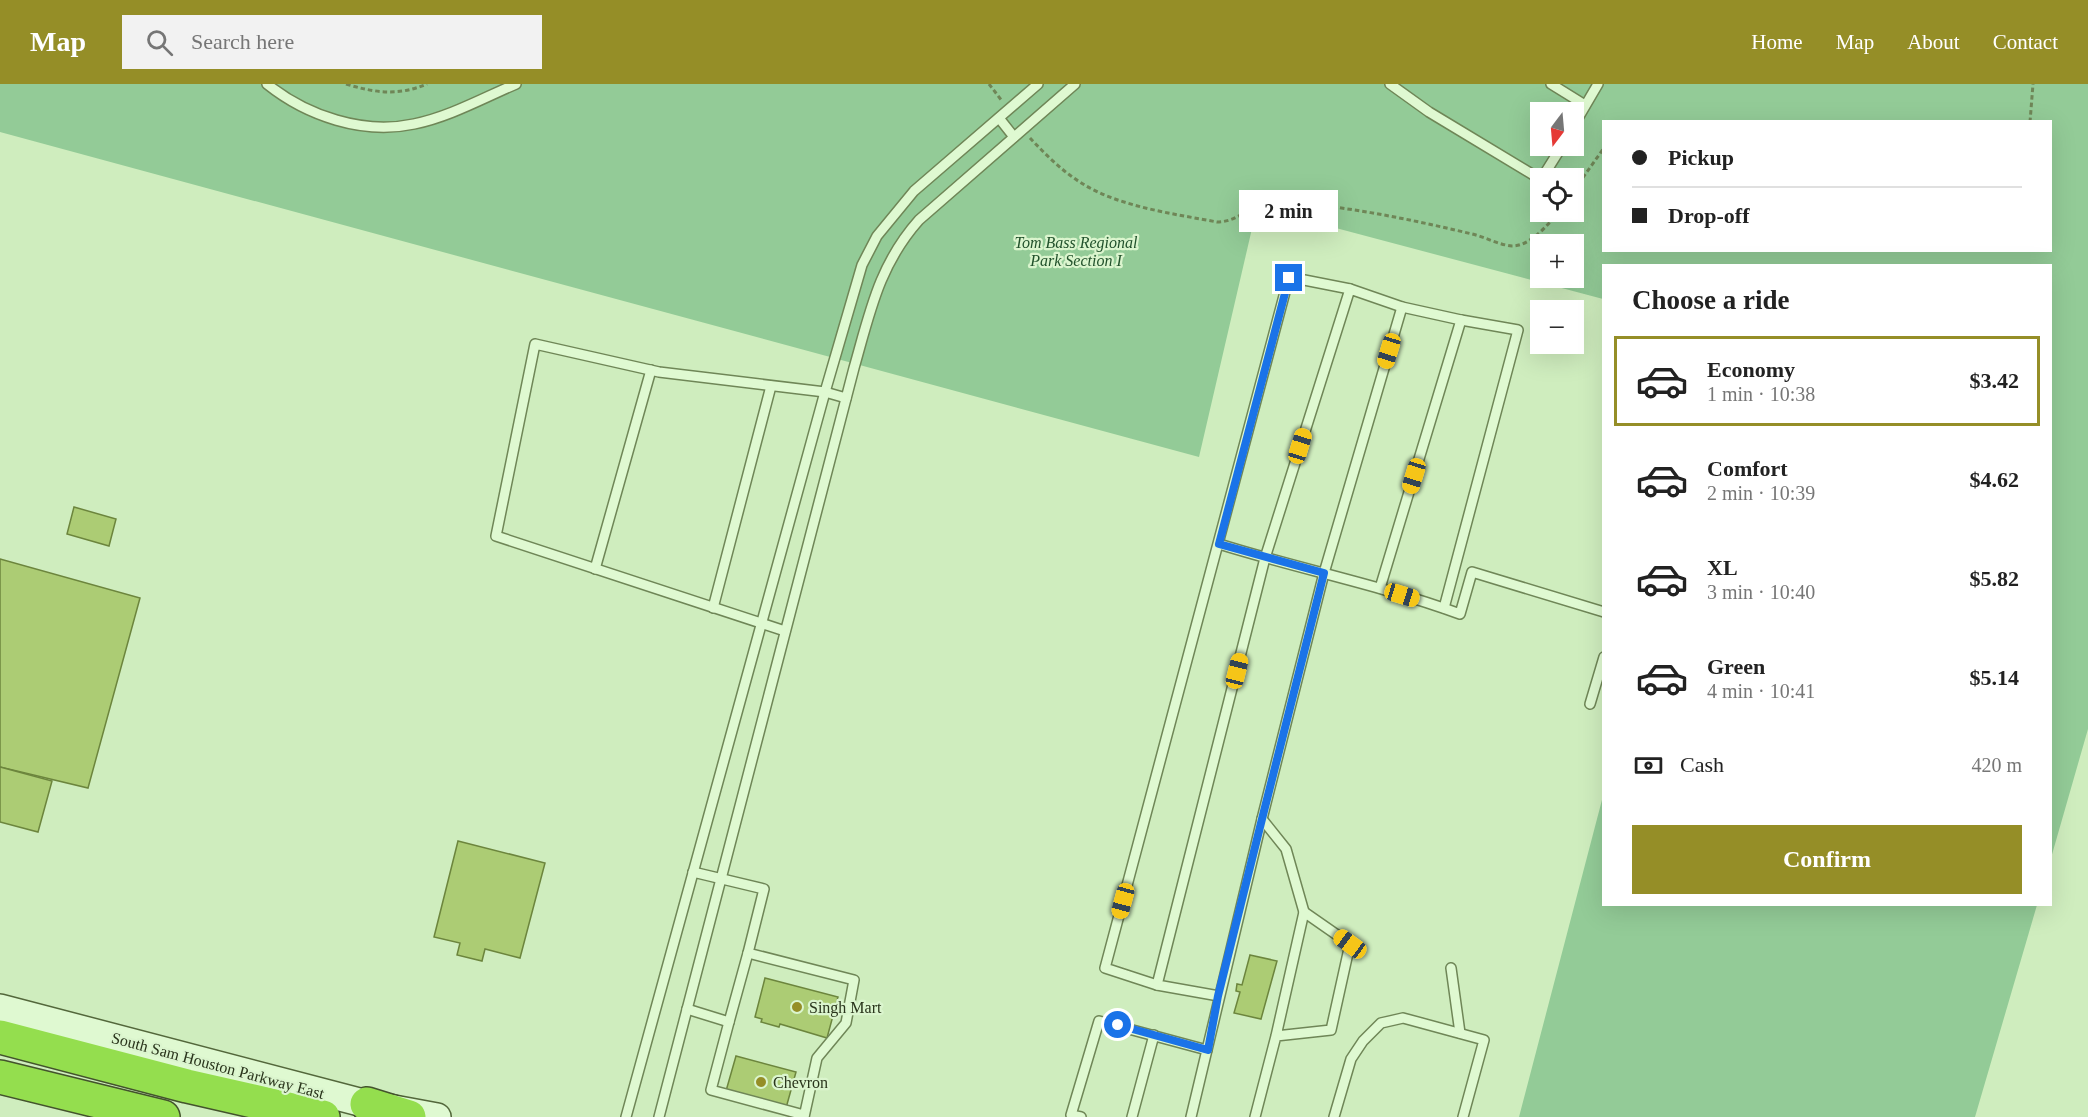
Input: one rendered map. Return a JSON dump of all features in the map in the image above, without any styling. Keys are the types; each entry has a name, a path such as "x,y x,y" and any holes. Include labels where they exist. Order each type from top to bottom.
{"highway":[{"path":"0,1037 187,1086 323,1117"},
{"path":"0,1077 163,1117"},
{"path":"367,1104 409,1117"}],"main road":[{"name":"South Sam Houston Parkway East","path":"0,1008 367,1104 437,1117"}],"lane":[{"path":"267,84 322,116 348,123 397,127 434,119 516,84"},
{"path":"626,1117 862,265 877,237 914,191 1038,84"},
{"path":"659,1117 722,880 784,631 878,286 902,240 927,213 1075,84"},
{"path":"1390,84 1430,112 1530,172"},
{"path":"1551,84 1586,105"},
{"path":"1584,108 1598,84"},
{"path":"999,118 1014,137"},
{"path":"1218,996 1157,985 1105,968 1289,278 1350,289 1402,307 1518,330 1444,608"},
{"path":"1157,985 1265,558 1350,289"},
{"path":"1191,1117 1208,1050 1218,996 1324,573 1402,307"},
{"path":"1380,588 1461,320"},
{"path":"784,631 496,536 535,344 651,370 825,392 846,398"},
{"path":"595,569 651,370"},
{"path":"713,608 771,386"},
{"path":"1219,544 1380,588 1460,614 1472,573 1602,611"},
{"path":"1590,704 1602,664"},
{"path":"1255,1117 1304,912 1286,849 1262,819"},
{"path":"693,872 764,889 711,1090 804,1116 817,1058 846,1023 854,980 748,953"},
{"path":"1276,1036 1331,1030 1350,944 1304,912"},
{"path":"1451,968 1460,1033"},
{"path":"687,1008 729,1022"},
{"path":"1334,1117 1351,1059 1363,1041 1382,1023 1403,1018 1484,1040 1463,1117"},
{"path":"1082,1117 1071,1115 1099,1020 1208,1050"},
{"path":"1132,1117 1154,1035"}],"path":[{"path":"346,84 385,93 401,92 427,84"},
{"path":"989,84 1008,110"},
{"path":"2030,120 2033,84"},
{"path":"1022,130 1066,172 1084,185 1103,194 1135,205 1217,222 1235,219 1262,205 1284,202 1317,204 1474,234 1512,246 1531,239 1549,222"},
{"path":"1584,176 1602,151"}],"green space":[{"name":"Tom Bass Regional Park Section I","path":"0,84 2088,84 2088,729 2052,855 2052,264 1602,264 1602,299 1562,288 1584,288 1584,234 1530,234 1530,280 1257,207 1199,457 0,132"},
{"path":"1602,800 1602,906 2037,906 1975,1117 1519,1117"}],"building":[{"path":"74,507 116,519 109,546 67,534"},
{"path":"0,559 140,598 88,788 0,767"},
{"path":"0,767 52,781 38,832 0,822"},
{"path":"458,841 545,863 520,958 485,949 482,961 457,955 460,943 434,937"},
{"path":"1250,955 1277,961 1261,1019 1234,1013 1240,992 1236,991 1237,984 1242,985"},
{"name":"Singh Mart","path":"765,978 838,997 827,1038 780,1024 779,1027 761,1022 762,1019 755,1017"},
{"name":"Chevron","path":"736,1056 796,1072 786,1108 726,1091"}],"place":[{"name":"Singh Mart","path":"797,1007"},
{"name":"Chevron","path":"761,1082"}],"route":[{"path":"1118,1025 1208,1050 1218,996 1324,573 1219,544 1289,278"}]}
